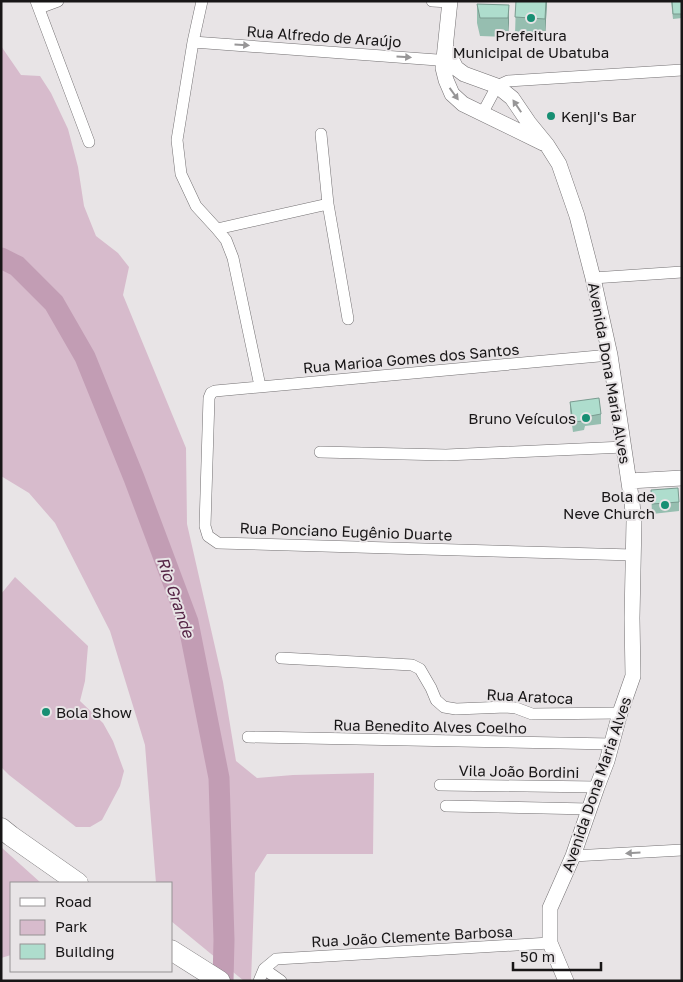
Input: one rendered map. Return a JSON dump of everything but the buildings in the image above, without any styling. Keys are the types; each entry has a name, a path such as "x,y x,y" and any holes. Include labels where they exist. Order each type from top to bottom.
{"highway":[{"path":"1,828 77,882"},
{"path":"172,951 220,981"}],"street":[{"path":"58,1 38,4 90,142"},
{"path":"202,1 193,42 177,140 181,174 196,206 226,240 233,258 260,386"},
{"path":"432,1 450,2 447,56 444,68 446,80 452,94 463,104 547,144"},
{"name":"Rua Alfredo de Araújo","path":"193,42 447,56"},
{"name":"Avenida Dona Maria Alves","path":"447,56 456,68 464,74 497,86 512,98 529,123 547,144 559,164 577,216 593,278 610,355 629,481 634,521 633,676 598,788 573,856 550,908 550,942 566,981"},
{"path":"482,114 497,86 508,81 682,70"},
{"path":"321,134 328,204 348,319"},
{"path":"218,229 328,204"},
{"path":"593,278 682,272"},
{"name":"Rua Marioa Gomes dos Santos","path":"215,391 610,355"},
{"name":"Rua Ponciano Eugênio Duarte","path":"215,391 211,393 209,398 205,526 208,536 218,543 633,555"},
{"path":"320,452 446,455 624,446"},
{"path":"629,481 682,478"},
{"name":"Rua Aratoca","path":"281,658 412,665 420,669 436,700 444,707 456,709 506,707 516,708 532,714 620,713"},
{"name":"Rua Benedito Alves Coelho","path":"248,737 612,744"},
{"name":"Vila João Bordini","path":"440,785 598,788"},
{"path":"446,806 590,809"},
{"path":"573,856 682,850"},
{"name":"Rua João Clemente Barbosa","path":"264,969 276,959 550,942"},
{"path":"259,981 264,969 281,981"}],"green space":[{"path":"1,46 21,75 40,76 51,93 68,129 78,167 84,206 96,236 118,253 129,267 123,295 186,448 187,524 223,682 236,761 257,778 374,773 373,854 267,854 255,873 251,981 244,981 172,922 172,882 156,882 145,745 110,631 55,523 29,493 1,476"},
{"name":"Bola Show","path":"15,577 88,646 85,681 80,701 103,723 113,741 124,771 120,786 102,820 90,827 76,827 1,767 1,594"},
{"path":"1,847 40,882 10,882 10,955 1,958"}],"waterway":[{"name":"Rio Grande","path":"1,258 17,266 54,303 85,357 134,478 188,622 219,778 224,940 223,981"}],"place":[{"name":"Prefeitura Municipal de Ubatuba","path":"531,18"},
{"name":"Kenji's Bar","path":"551,116"},
{"name":"Bruno Veículos","path":"586,418"},
{"name":"Bola de Neve Church","path":"665,505"},
{"name":"Bola Show","path":"46,712"}]}
